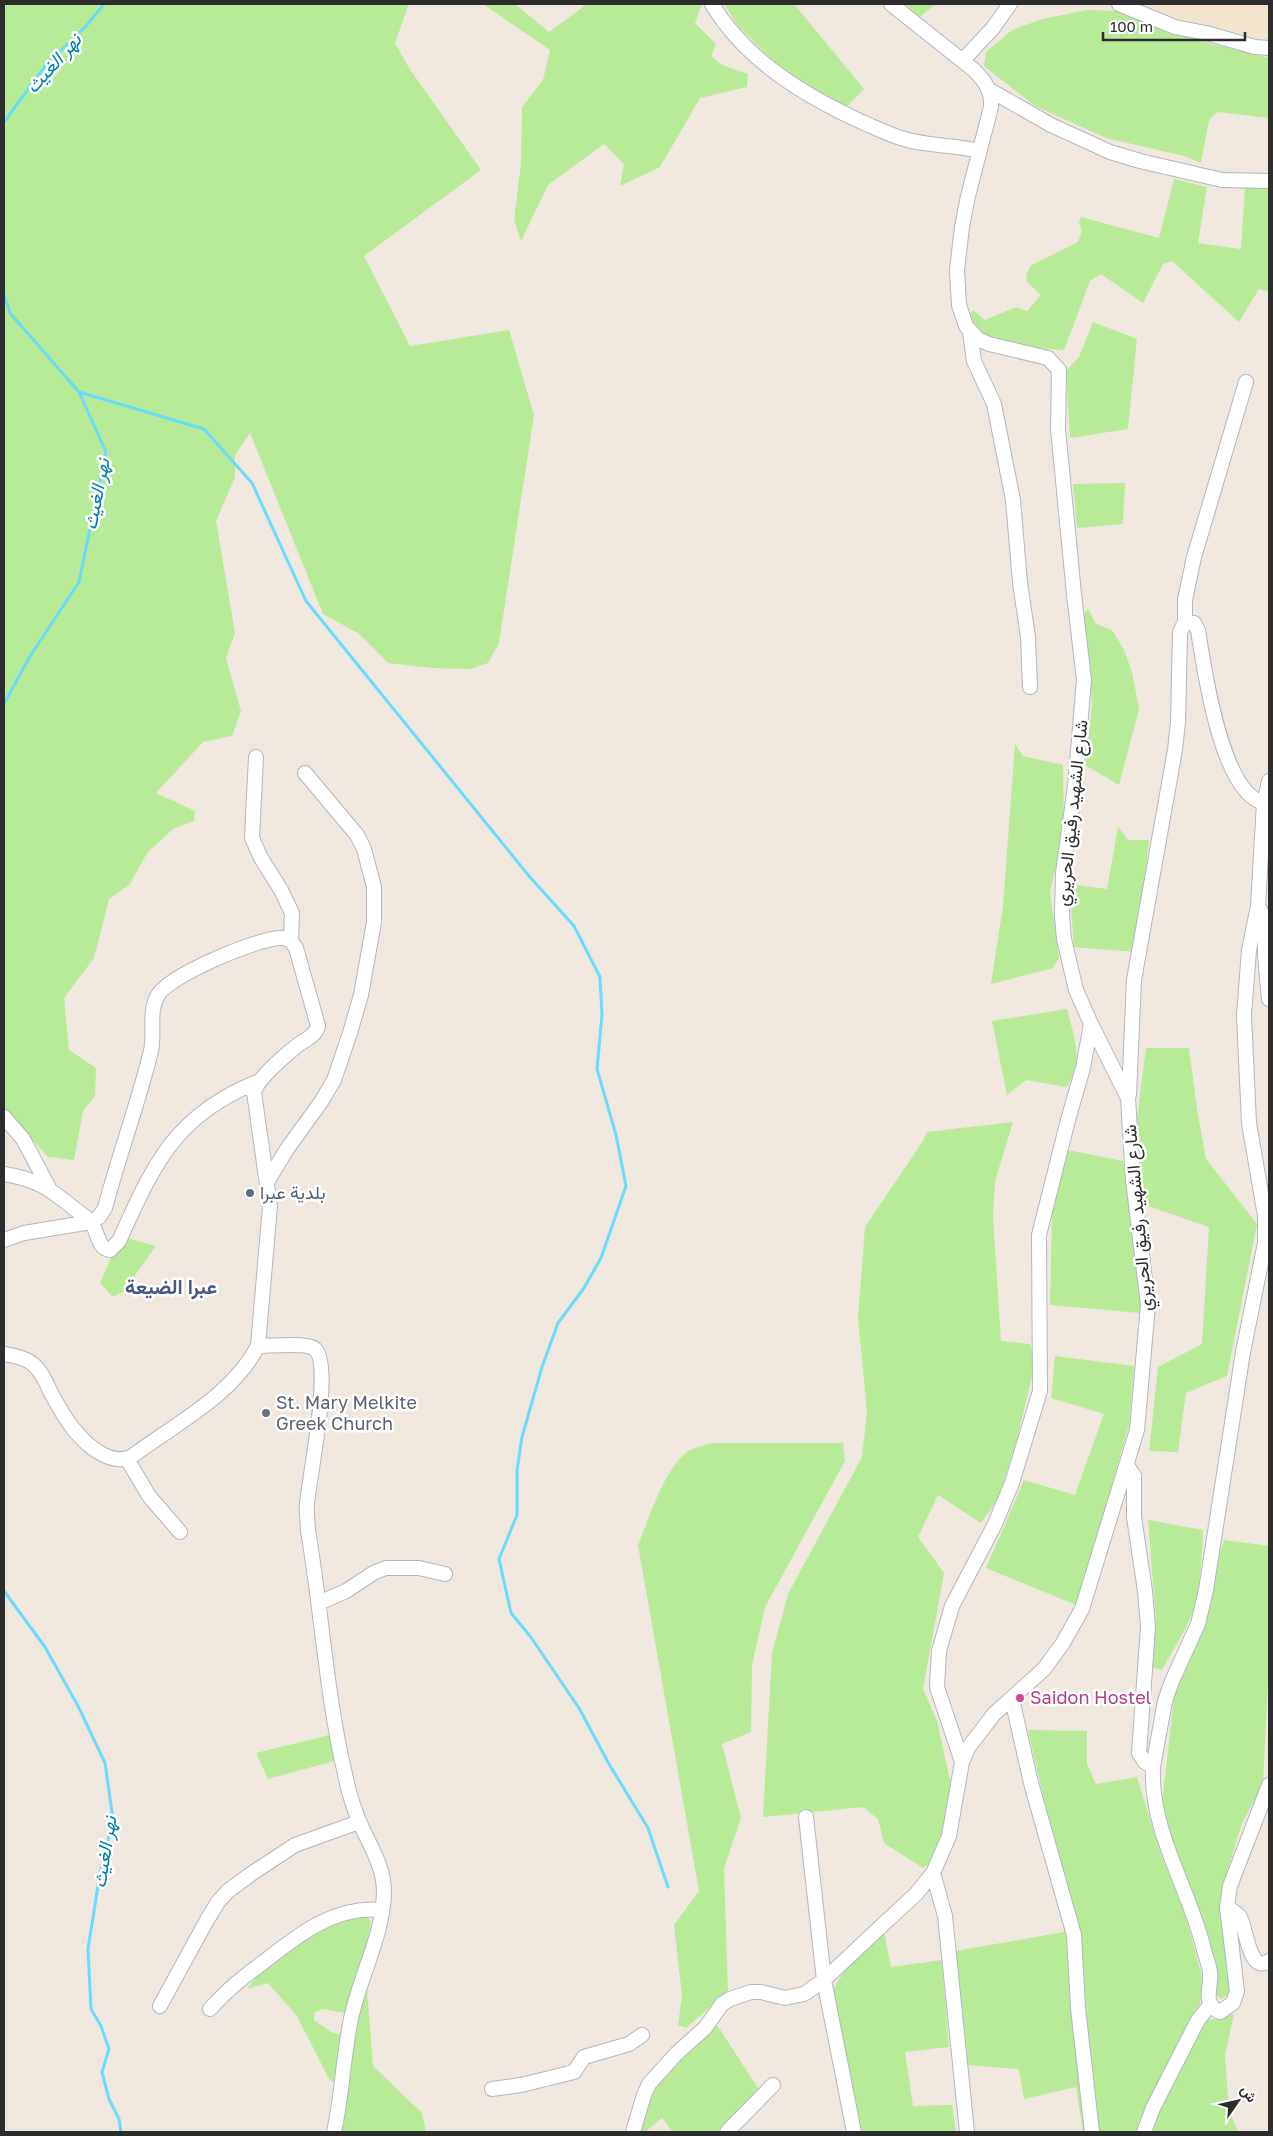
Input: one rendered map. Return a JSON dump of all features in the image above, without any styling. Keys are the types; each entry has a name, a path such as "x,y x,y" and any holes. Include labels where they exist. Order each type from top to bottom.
{"street":[{"path":"712,4 724,22 749,49 780,75 816,100 905,140 959,146 979,151"},
{"path":"891,4 928,35 963,60 981,78 988,89 991,107 968,196 957,270 960,313 970,331 974,361 994,404 1013,500 1020,583 1028,636 1030,687"},
{"path":"963,60 993,28 1010,4"},
{"path":"1119,4 1175,27 1206,33 1255,47 1269,48"},
{"path":"988,89 1051,125 1110,152 1222,180 1269,181"},
{"name":"شارع الشهيد رفيق الحريري","path":"633,2132 644,2095 650,2084 677,2053 705,2028 722,2004 730,1999 751,1992 761,1992 785,1998 796,1997 824,1980 916,1894 933,1873 948,1836 962,1762 968,1748 994,1714 1044,1669 1063,1642 1082,1609 1137,1430 1148,1305 1133,1180 1128,1098 1090,1024 1071,972 1064,939 1062,916 1063,873 1075,786 1084,680 1058,429 1059,370 1048,358 989,344 978,339 970,331"},
{"path":"1128,1098 1134,980 1175,750 1178,722 1180,632 1185,622 1185,600 1194,557 1246,382"},
{"path":"1185,622 1194,623 1198,630 1210,703 1232,768 1249,796 1264,802"},
{"path":"4,1174 26,1177 40,1182 91,1222 100,1243 104,1248 110,1250 119,1241 156,1166 178,1134 191,1121 232,1092 257,1082 293,1048 317,1030 318,1021 296,948 291,941 292,913 281,890 258,853 252,838 256,757"},
{"path":"268,1182 286,1149 321,1102 334,1080 361,995 374,922 374,887 364,849 357,835 305,773"},
{"path":"1269,781 1264,802 1258,906 1247,965 1245,1041 1250,1123 1265,1216 1265,1242 1243,1352 1206,1590 1198,1624 1165,1701 1153,1767 1154,1796 1168,1850 1202,1940 1210,1973 1208,1996 1210,2005 1213,2009 1220,2012 1233,2003 1237,1991 1227,1907 1230,1886 1269,1785"},
{"path":"1258,906 1265,923 1269,999"},
{"path":"4,1240 24,1233 91,1222 99,1217 105,1208 152,1049 152,1022 158,995 169,983 176,978 252,944 280,938 291,941"},
{"path":"962,1762 937,1687 939,1651 952,1606 994,1526 1012,1483 1040,1391 1039,1235 1083,1068 1090,1024"},
{"path":"4,1354 21,1357 35,1366 42,1374 66,1420 92,1448 108,1457 127,1459 199,1409 243,1370 258,1346 269,1232 270,1206 268,1182 254,1096 257,1082"},
{"path":"4,1118 22,1139 49,1190"},
{"path":"258,1346 307,1346 315,1349 321,1360 320,1412 307,1506 308,1531 337,1741 348,1788 359,1822 382,1873 384,1891 375,1942 358,1989 350,2024 334,2132"},
{"path":"127,1459 149,1496 180,1532"},
{"path":"1127,1465 1134,1476 1134,1516 1145,1591 1148,1627 1139,1753 1145,1762 1153,1767"},
{"path":"319,1603 346,1591 375,1572 386,1568 419,1568 445,1574"},
{"path":"1012,1699 1032,1783 1074,1935 1078,2008 1092,2132"},
{"path":"806,1817 824,1980 854,2132"},
{"path":"160,2006 207,1920 218,1902 228,1892 251,1874 295,1845 359,1822"},
{"path":"933,1873 945,1916 967,2132"},
{"path":"1227,1907 1240,1917 1248,1946 1256,1960 1260,1964 1269,1962"},
{"path":"210,2009 238,1980 307,1929 353,1911 368,1908 382,1910"},
{"path":"1144,2132 1153,2108 1198,2020 1210,2005"},
{"path":"492,2089 521,2085 574,2072 584,2057 629,2044 642,2035"},
{"path":"727,2132 773,2085"}],"shaded area":[{"path":"1129,4 1269,4 1269,46 1204,29"}],"green space":[{"path":"5,4 409,4 395,43 409,68 481,170 364,256 410,346 509,330 534,415 499,643 488,663 471,669 432,668 388,663 358,633 323,614 250,433 235,455 235,477 216,521 235,633 226,658 241,711 232,736 203,742 156,793 195,811 194,821 173,829 147,853 130,884 109,899 94,958 64,998 69,1050 96,1068 95,1096 83,1111 74,1160 48,1157 4,1109"},
{"path":"483,4 515,4 549,32 587,4 700,4 695,23 716,44 711,56 722,65 748,74 747,87 700,98 660,167 620,186 624,164 604,144 548,185 521,241 514,220 521,164 522,107 543,80 550,50"},
{"path":"724,4 794,4 864,89 844,109 776,64 739,27"},
{"path":"906,4 935,4 919,18"},
{"path":"1086,10 1121,11 1192,39 1269,58 1269,118 1217,112 1209,120 1201,163 1184,156 1106,138 1035,106 984,66 986,52 1012,30 1043,19"},
{"path":"1174,179 1207,187 1198,243 1241,249 1245,188 1269,188 1269,292 1259,289 1239,322 1172,261 1163,264 1143,303 1101,274 1090,281 1064,350 1022,346 999,341 983,334 977,328 970,314 973,310 985,320 1016,307 1027,311 1041,295 1027,282 1026,276 1030,266 1078,242 1082,231 1079,223 1081,217 1159,238"},
{"path":"1093,322 1137,339 1128,429 1070,438 1066,371 1079,357"},
{"path":"1125,483 1123,524 1077,528 1073,484"},
{"path":"1088,609 1096,624 1112,630 1124,650 1132,672 1139,709 1119,785 1085,765 1092,705 1084,614"},
{"path":"1015,744 1023,756 1063,765 1064,831 1050,892 1059,958 1053,968 991,984 1003,906"},
{"path":"1118,827 1128,840 1149,840 1136,952 1074,947 1069,884 1107,889"},
{"path":"1067,1009 1075,1039 1076,1058 1075,1068 1067,1087 1026,1080 1007,1095 992,1021"},
{"path":"1146,1048 1189,1048 1206,1159 1257,1224 1227,1376 1186,1393 1178,1452 1149,1451 1158,1367 1202,1344 1209,1227 1142,1204 1137,1119"},
{"path":"1013,1122 995,1181 993,1216 1001,1341 1030,1344 1035,1364 1017,1439 998,1499 981,1523 938,1495 918,1537 944,1573 923,1689 937,1721 952,1789 935,1859 923,1868 884,1843 878,1819 863,1807 763,1817 772,1653 788,1594 862,1457 867,1412 858,1318 865,1227 923,1141 927,1132"},
{"path":"1068,1150 1123,1161 1141,1281 1140,1313 1050,1305 1052,1211"},
{"path":"127,1238 156,1246 123,1292 113,1297 100,1283 112,1256"},
{"path":"1055,1356 1134,1366 1129,1425 1076,1605 986,1568 1024,1480 1075,1495 1104,1414 1051,1398"},
{"path":"713,1443 843,1443 845,1461 765,1607 752,1665 751,1732 722,1744 741,1818 724,1868 728,1992 686,2028 678,2025 682,1995 674,1925 699,1891 638,1545 664,1482 678,1460 696,1447"},
{"path":"1148,1520 1203,1530 1202,1558 1195,1604 1185,1629 1162,1670 1150,1667 1156,1620"},
{"path":"1224,1540 1269,1546 1269,1657 1263,1785 1242,1823 1221,1892 1226,1959 1232,1979 1230,1993 1221,1999 1214,1992 1215,1959 1173,1844 1162,1804 1174,1698"},
{"path":"1028,1730 1087,1731 1087,1764 1096,1784 1137,1777 1160,1852 1186,1917 1204,1984 1198,2010 1210,2020 1234,2014 1225,2055 1229,2111 1238,2132 1083,2132 1076,2087 1024,2099 1019,2069 965,2065 956,1951 1064,1932 1062,1878"},
{"path":"330,1735 334,1761 268,1779 256,1753"},
{"path":"366,1915 371,1922 365,1951 355,1975 350,2014 322,2009 314,2013 314,2020 331,2032 344,2036 336,2084 329,2079 297,2016 268,1983 247,1989 271,1962 300,1941 332,1926"},
{"path":"884,1932 891,1967 942,1960 949,2047 905,2052 913,2106 952,2105 956,2132 858,2132 831,1995 847,1969"},
{"path":"367,1989 373,2066 422,2113 426,2132 338,2132 356,2013"},
{"path":"717,2025 760,2091 716,2132 673,2132 662,2118 645,2132 639,2132 648,2099 657,2081 685,2051"}],"waterway":[{"name":"نهر الغيث","path":"4,122 46,65 86,26 104,4"},
{"name":"نهر الغيث","path":"4,295 10,313 79,392 106,452 79,582 29,658 4,704"},
{"path":"79,392 204,429 252,483 306,601 529,876 574,926 600,977 602,1015 597,1069 616,1135 626,1186 601,1258 584,1288 558,1323 542,1367 522,1437 517,1470 517,1515 499,1559 511,1613 530,1636 579,1708 609,1764 648,1828 668,1887"},
{"name":"نهر الغيث","path":"4,1591 45,1647 78,1706 105,1763 113,1819 100,1873 88,1949 91,2009 101,2026 109,2049 102,2072 109,2099 119,2119 121,2132"}],"place":[{"name":"بلدية عبرا","path":"250,1193"},
{"name":"St. Mary Melkite Greek Church","path":"266,1413"},
{"name":"Saidon Hostel","path":"1020,1698"}],"district":[{"name":"عبرا الضيعة","path":"171,1287"}]}
